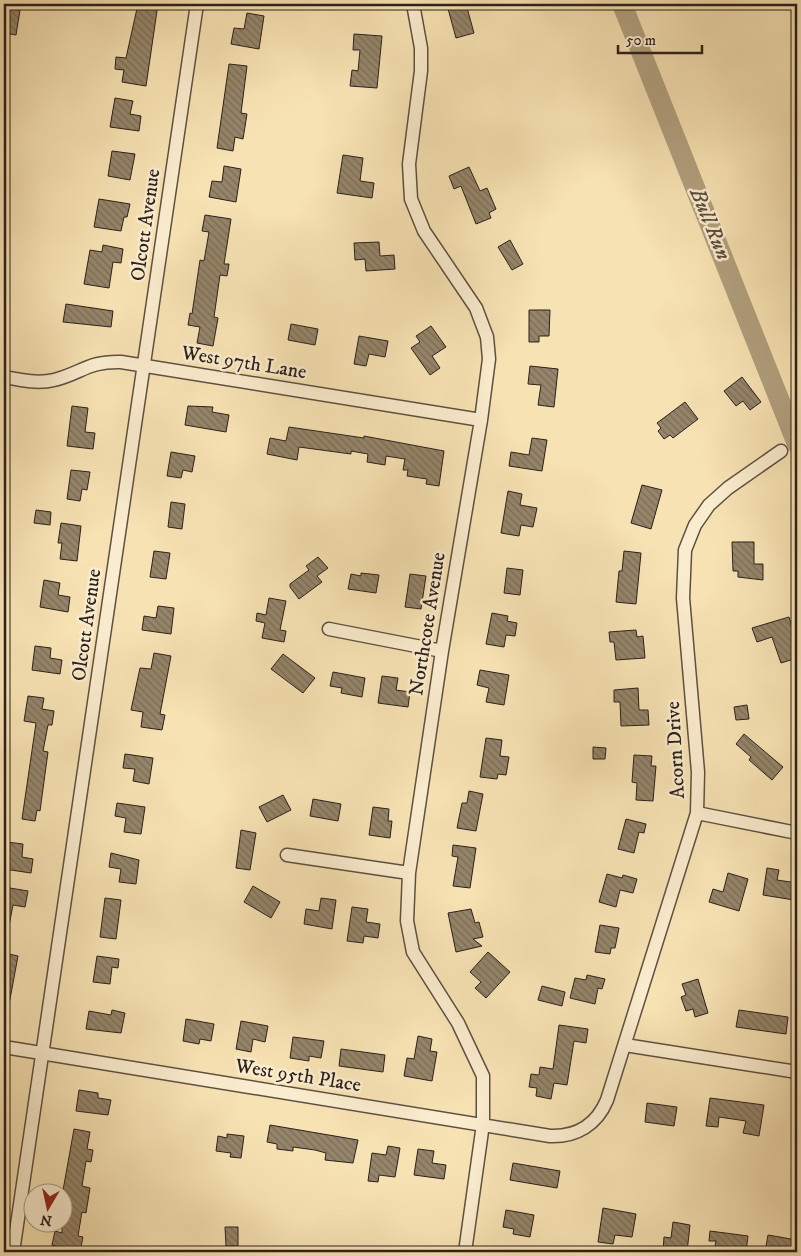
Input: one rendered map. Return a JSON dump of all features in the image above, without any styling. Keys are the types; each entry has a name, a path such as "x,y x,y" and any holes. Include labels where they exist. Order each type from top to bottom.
{"street":[{"name":"Olcott Avenue","path":"13,1252 44,1053 197,4"},
{"name":"Northcote Avenue","path":"413,4 421,48 421,71 409,158 409,188 414,210 421,226 472,299 484,327 488,359 481,420 442,650 409,873 407,921 413,952 458,1023 483,1076 483,1124 465,1252"},
{"name":"West 97th Lane","path":"4,377 44,382 101,362 144,366 481,420"},
{"name":"Acorn Drive","path":"586,1127 603,1109 625,1045 697,813 698,772 683,598 685,550 695,525 709,505 728,488 781,451"},
{"path":"329,630 442,650"},
{"path":"697,813 797,833"},
{"path":"287,855 409,873"},
{"path":"625,1045 797,1072"},
{"name":"West 95th Place","path":"4,1047 560,1136 579,1132 586,1127"}],"building":[{"path":"4,4 21,4 16,35 4,33"},
{"path":"138,4 158,4 146,86 122,82 124,70 115,69 116,57 126,58"},
{"path":"466,4 474,33 456,38 447,5"},
{"path":"247,13 264,16 259,49 231,44 234,28 244,29"},
{"path":"354,34 382,36 377,88 350,86 352,70 358,71 360,50 353,50"},
{"path":"229,64 247,66 241,113 247,114 243,139 235,137 233,151 217,148"},
{"path":"115,98 133,101 130,114 141,116 139,131 110,127"},
{"path":"112,151 135,154 130,180 108,176"},
{"path":"343,155 363,158 360,181 374,183 372,198 337,193"},
{"path":"224,166 241,169 236,202 209,197 212,181 222,182"},
{"path":"469,167 480,191 487,188 496,209 489,213 491,218 476,224 461,186 454,189 449,176"},
{"path":"99,199 130,204 127,217 124,217 121,231 94,227"},
{"path":"205,215 231,219 224,264 229,264 227,276 220,275 214,317 218,318 213,346 197,343 200,327 188,325 190,313 192,314 200,260 204,261 209,232 202,231"},
{"path":"510,240 523,264 512,270 498,247"},
{"path":"379,242 380,256 394,255 395,269 366,271 365,259 355,260 354,243"},
{"path":"103,245 123,249 121,263 113,262 109,288 84,284 90,250 102,252"},
{"path":"66,304 113,311 111,327 63,322"},
{"path":"529,310 550,310 549,336 539,336 539,342 529,342"},
{"path":"291,324 318,329 315,345 288,340"},
{"path":"431,326 446,347 432,356 440,368 430,375 411,348 420,342 416,336"},
{"path":"359,336 388,341 385,357 369,354 366,366 354,364"},
{"path":"530,366 558,369 554,407 538,405 541,385 528,384"},
{"path":"742,377 761,402 750,410 743,401 736,406 724,391"},
{"path":"685,402 698,419 673,438 670,435 664,439 658,431 661,428 657,423"},
{"path":"72,406 88,408 85,432 95,433 93,449 67,446"},
{"path":"188,406 213,407 212,412 229,415 226,432 185,425"},
{"path":"289,427 364,438 364,436 444,451 439,486 426,484 427,479 407,476 408,470 403,470 405,459 386,456 385,465 367,462 368,454 351,451 351,454 299,447 297,460 267,454 270,438 286,441"},
{"path":"532,438 547,440 542,471 509,466 511,452 529,455"},
{"path":"171,452 195,456 192,472 183,470 181,478 167,476"},
{"path":"71,470 90,472 87,490 82,489 80,501 67,499"},
{"path":"642,485 662,490 651,529 631,523"},
{"path":"508,491 522,494 520,505 537,508 533,527 521,525 519,536 501,533"},
{"path":"171,502 185,504 182,529 168,527"},
{"path":"36,510 51,512 50,525 34,523"},
{"path":"61,523 81,526 77,561 60,559 62,543 58,543"},
{"path":"732,542 754,542 754,564 763,564 763,580 738,577 738,571 733,571"},
{"path":"154,551 170,553 166,579 150,577"},
{"path":"624,551 641,553 636,604 616,602 619,571 622,571"},
{"path":"318,557 328,568 317,576 322,582 299,599 290,587 290,584 309,570 306,566"},
{"path":"507,568 523,570 520,595 504,593"},
{"path":"361,573 379,575 376,593 348,589 351,574 361,576"},
{"path":"410,574 426,576 421,609 405,607"},
{"path":"44,580 60,583 58,595 70,597 68,612 40,607"},
{"path":"269,598 286,601 280,630 286,631 284,642 262,638 265,623 256,621 257,613 266,615"},
{"path":"158,606 174,608 171,634 142,630 144,616 156,618"},
{"path":"492,613 508,616 507,621 517,623 515,636 506,635 504,647 486,644"},
{"path":"789,617 797,643 797,658 781,663 772,637 757,642 752,628"},
{"path":"636,630 637,637 643,636 645,658 616,660 614,642 610,642 609,632"},
{"path":"35,646 51,648 50,658 62,660 60,674 32,670"},
{"path":"154,653 171,656 160,714 165,715 162,730 141,727 143,712 131,710 140,668 151,669"},
{"path":"283,654 315,678 303,693 271,669"},
{"path":"480,670 509,675 504,705 486,702 489,688 477,685"},
{"path":"333,672 365,678 362,697 341,693 342,688 330,686"},
{"path":"382,676 398,678 396,690 410,692 408,707 378,703"},
{"path":"638,688 639,710 648,710 649,725 621,726 620,702 614,702 614,690"},
{"path":"28,696 44,698 42,709 54,711 52,725 48,725 43,751 48,752 40,811 37,810 35,821 22,819 36,723 24,721"},
{"path":"747,705 749,719 736,720 734,707"},
{"path":"744,734 783,767 772,780 749,760 751,757 736,744"},
{"path":"486,738 502,740 500,756 509,757 506,775 498,774 497,779 480,777"},
{"path":"593,747 606,748 605,759 593,759"},
{"path":"125,754 153,758 149,784 133,781 135,769 123,768"},
{"path":"634,755 652,756 651,766 656,766 653,801 636,800 637,783 632,782"},
{"path":"469,791 483,794 476,831 457,828 462,803 467,803"},
{"path":"283,795 291,810 267,822 259,807"},
{"path":"313,799 341,804 338,821 310,816"},
{"path":"117,803 145,807 141,834 124,832 126,818 115,816"},
{"path":"373,807 389,809 388,821 392,821 390,838 369,835"},
{"path":"626,819 646,824 644,833 639,832 634,853 618,849"},
{"path":"241,830 256,833 250,870 236,868"},
{"path":"7,842 23,844 22,857 33,859 31,873 4,869"},
{"path":"453,845 476,848 470,888 453,886 458,857 452,856"},
{"path":"111,853 139,860 136,884 119,882 121,869 109,867"},
{"path":"767,868 779,870 777,880 797,883 794,900 763,895"},
{"path":"728,873 748,879 739,911 709,902 713,889 723,892"},
{"path":"607,874 622,878 623,875 637,879 633,893 620,890 616,907 599,902"},
{"path":"253,886 280,902 271,918 244,902"},
{"path":"4,887 28,891 25,907 13,905 8,931 4,930"},
{"path":"105,898 121,900 116,939 100,937"},
{"path":"321,898 336,900 332,929 304,924 306,909 319,911"},
{"path":"352,907 368,909 366,922 380,924 378,938 364,936 363,943 347,941"},
{"path":"471,909 475,923 479,922 483,937 473,939 482,946 456,952 448,913"},
{"path":"600,925 619,928 615,948 611,948 610,954 595,952"},
{"path":"488,952 510,972 486,998 475,988 481,982 470,972"},
{"path":"4,953 18,956 8,1010 4,1009"},
{"path":"97,956 119,959 118,968 112,967 110,984 93,982"},
{"path":"587,975 605,979 602,989 598,988 595,1004 570,998 575,978 586,980"},
{"path":"698,979 708,1013 695,1017 693,1009 686,1011 681,997 686,995 682,984"},
{"path":"542,986 565,992 562,1006 538,1000"},
{"path":"112,1010 125,1013 121,1033 86,1029 89,1011 111,1015"},
{"path":"739,1010 788,1017 786,1034 736,1027"},
{"path":"186,1019 214,1024 211,1041 200,1039 199,1044 183,1041"},
{"path":"241,1021 268,1026 265,1042 253,1039 251,1052 236,1049"},
{"path":"559,1025 588,1029 586,1043 574,1041 567,1085 554,1083 551,1099 536,1096 537,1088 529,1087 531,1074 539,1075 540,1067 553,1069"},
{"path":"418,1036 432,1039 430,1051 437,1052 432,1081 404,1076 407,1058 414,1059"},
{"path":"293,1037 324,1041 321,1058 309,1056 309,1061 290,1058"},
{"path":"341,1049 385,1055 383,1072 339,1066"},
{"path":"79,1090 98,1093 98,1098 111,1100 108,1115 76,1111"},
{"path":"710,1098 764,1105 759,1136 743,1133 746,1121 719,1117 718,1127 706,1126"},
{"path":"647,1103 677,1107 674,1126 645,1122"},
{"path":"270,1125 358,1140 353,1163 325,1160 326,1153 315,1150 293,1147 293,1151 277,1149 277,1144 267,1142"},
{"path":"74,1129 90,1132 87,1149 93,1150 91,1162 86,1161 82,1186 90,1188 86,1213 82,1212 78,1236 83,1237 80,1252 63,1252 64,1248 52,1245 54,1234 72,1234 72,1184 64,1184"},
{"path":"227,1134 244,1136 241,1158 230,1157 231,1153 216,1151 218,1136 227,1138"},
{"path":"388,1146 400,1148 395,1177 379,1175 378,1182 368,1181 372,1153 386,1155"},
{"path":"418,1149 434,1151 432,1163 446,1165 444,1179 414,1175"},
{"path":"513,1163 560,1171 557,1188 510,1180"},
{"path":"603,1208 636,1214 632,1237 615,1235 613,1244 598,1242"},
{"path":"506,1210 534,1215 530,1237 513,1234 514,1229 503,1227"},
{"path":"673,1222 690,1225 687,1252 663,1252 664,1237 671,1238"},
{"path":"225,1227 238,1227 238,1246 226,1246"},
{"path":"710,1231 748,1236 746,1252 714,1251 716,1241 709,1241"},
{"path":"768,1235 797,1240 797,1252 765,1252"}],"waterway":[{"name":"Bull Run","path":"622,4 797,444"}]}
